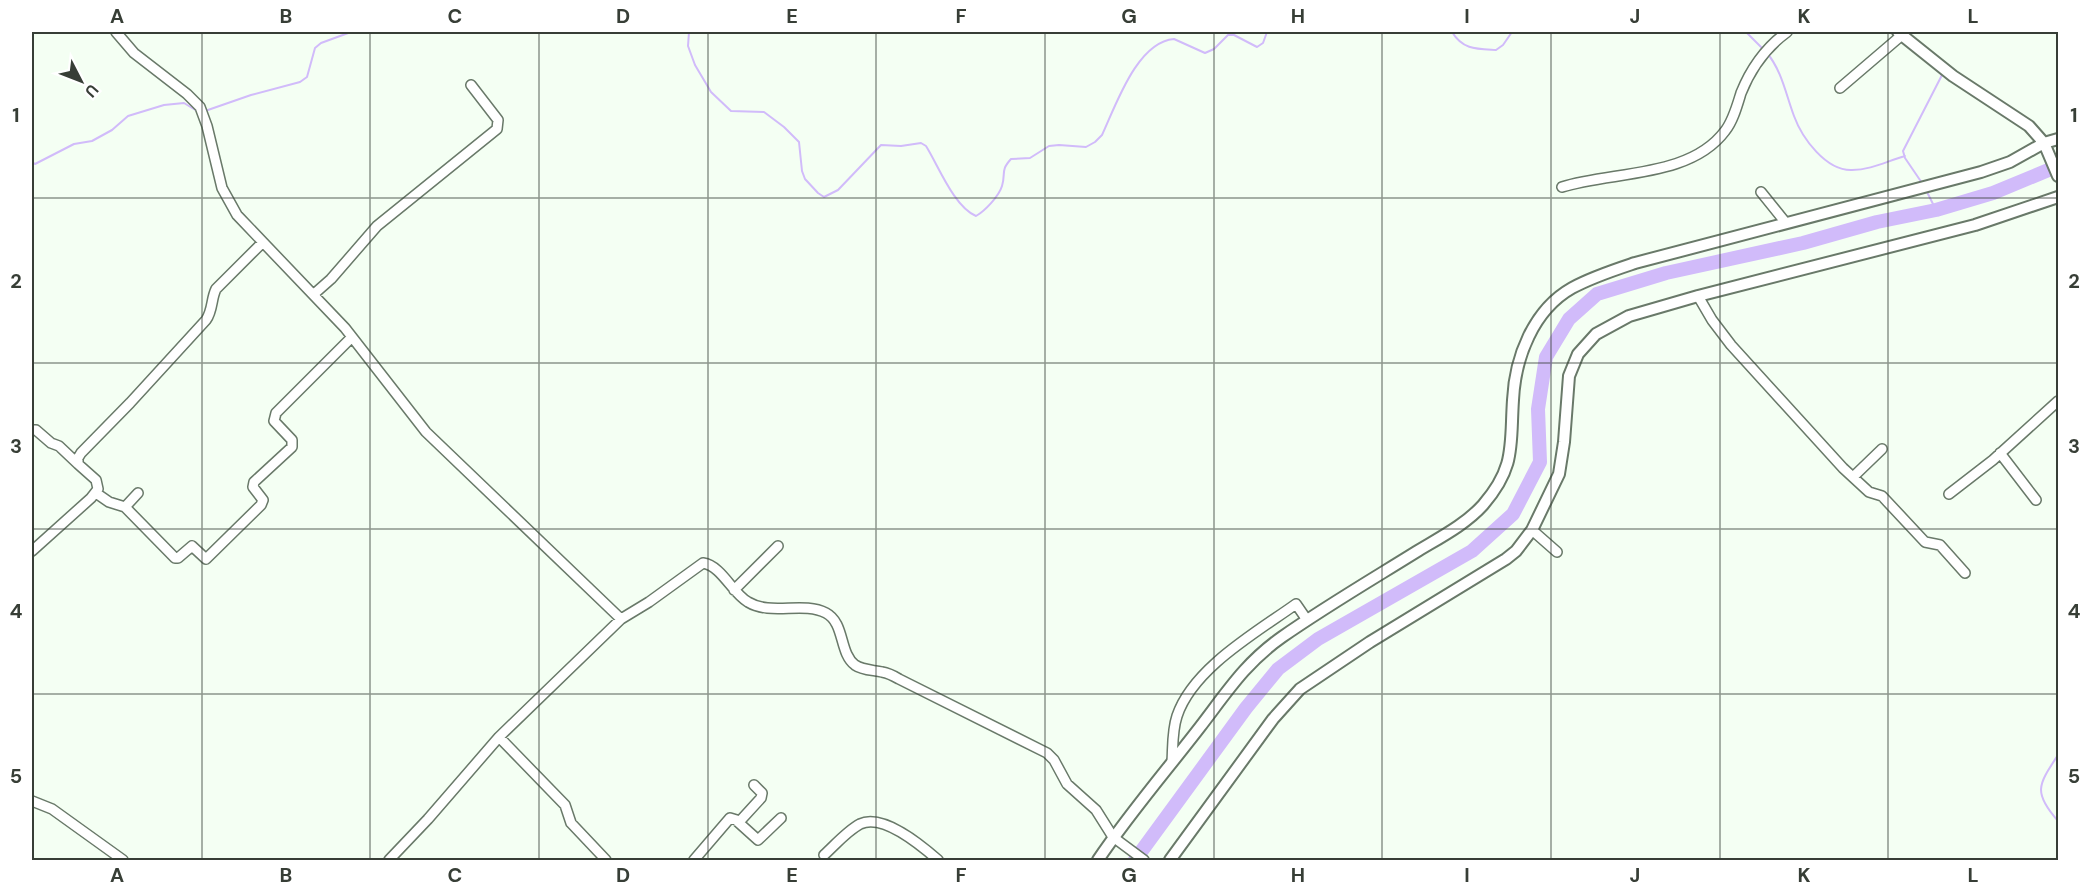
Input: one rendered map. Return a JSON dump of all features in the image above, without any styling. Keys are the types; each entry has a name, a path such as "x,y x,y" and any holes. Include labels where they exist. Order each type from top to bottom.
{"street":[{"path":"116,32 134,53 187,94 200,107 222,188 237,215 352,336 426,432 621,619"},
{"path":"1562,188 1632,175 1690,159 1704,151 1714,144 1726,130 1750,71 1761,55 1787,32"},
{"path":"1840,88 1900,33 1953,76 2029,126 2045,148 2058,176"},
{"path":"314,294 331,279 377,226 497,129 498,120 471,85"},
{"path":"1098,861 1117,840 1232,683 1248,666 1307,620 1466,520 1482,507 1493,493 1510,459 1514,386 1521,353 1531,332 1549,307 1561,296 1592,278 1635,263 1981,172 2045,148 2058,139"},
{"path":"1761,192 1786,223"},
{"path":"1170,861 1273,718 1300,689 1370,642 1516,551 1532,530 1559,474 1569,376 1578,354 1596,334 1629,316 1975,225 2058,197"},
{"path":"78,464 81,453 206,320 210,314 216,289 262,243"},
{"path":"1698,296 1731,345 1853,477 1869,492 1882,496 1925,542 1940,545 1965,573"},
{"path":"96,494 109,502 125,507 175,558 192,546 206,560 261,505 263,500 253,487 254,482 292,447 292,440 274,420 276,412 352,336"},
{"path":"1948,494 2001,453 2058,401"},
{"path":"32,430 36,430 49,442 59,446 96,480 98,489 96,494 32,551"},
{"path":"1853,477 1882,449"},
{"path":"2001,453 2036,500"},
{"path":"125,507 138,493"},
{"path":"1532,530 1557,552"},
{"path":"734,590 778,546"},
{"path":"389,861 499,737 621,619 704,563 712,566 750,604 759,607 822,611 834,620 848,654 856,665 885,672 1047,753 1054,760 1067,784 1096,810 1117,840 1144,861"},
{"path":"1172,762 1172,734 1177,715 1199,680 1219,659 1296,604 1307,620"},
{"path":"499,737 565,805 571,823 606,861"},
{"path":"738,822 762,797 762,793 754,785"},
{"path":"32,801 52,809 123,861"},
{"path":"694,861 730,818 758,840 762,839 781,818"},
{"path":"824,855 853,828 868,821 878,822 915,840 938,861"}],"waterway":[{"path":"205,111 251,95 300,82 307,77 315,48 321,43 351,32"},
{"path":"689,32 688,46 695,65 711,92 731,111 764,112 784,127 799,142 805,179 824,197 838,190 881,145 901,146 921,143 926,146 954,195 968,211 976,216 998,194 1003,182 1004,169 1011,159 1030,158 1049,146 1086,147 1095,142 1102,135 1129,77 1149,51 1161,43 1174,39 1205,53 1214,49 1228,35 1234,35 1257,47 1263,43 1267,32"},
{"path":"1452,32 1466,45 1477,49 1496,50 1503,45 1512,32"},
{"path":"1558,32 1567,32"},
{"path":"1746,32 1763,49"},
{"path":"1767,53 1780,75 1798,125 1809,143 1824,159 1842,169 1859,170 1905,156"},
{"path":"1922,183 1905,158 1903,151 1942,75 1933,66"},
{"path":"32,162 35,164 74,144 92,141 112,130 128,116 164,105 184,103 197,111"},
{"path":"1135,860 1246,708 1278,669 1318,639 1472,551 1513,514 1540,462 1538,409 1546,357 1569,319 1597,294 1666,273 1803,243 1877,222 1936,210 1993,193 2058,166"},
{"path":"1926,190 1936,210"},
{"path":"2058,755 2046,773 2041,788 2044,803 2058,821"}]}
